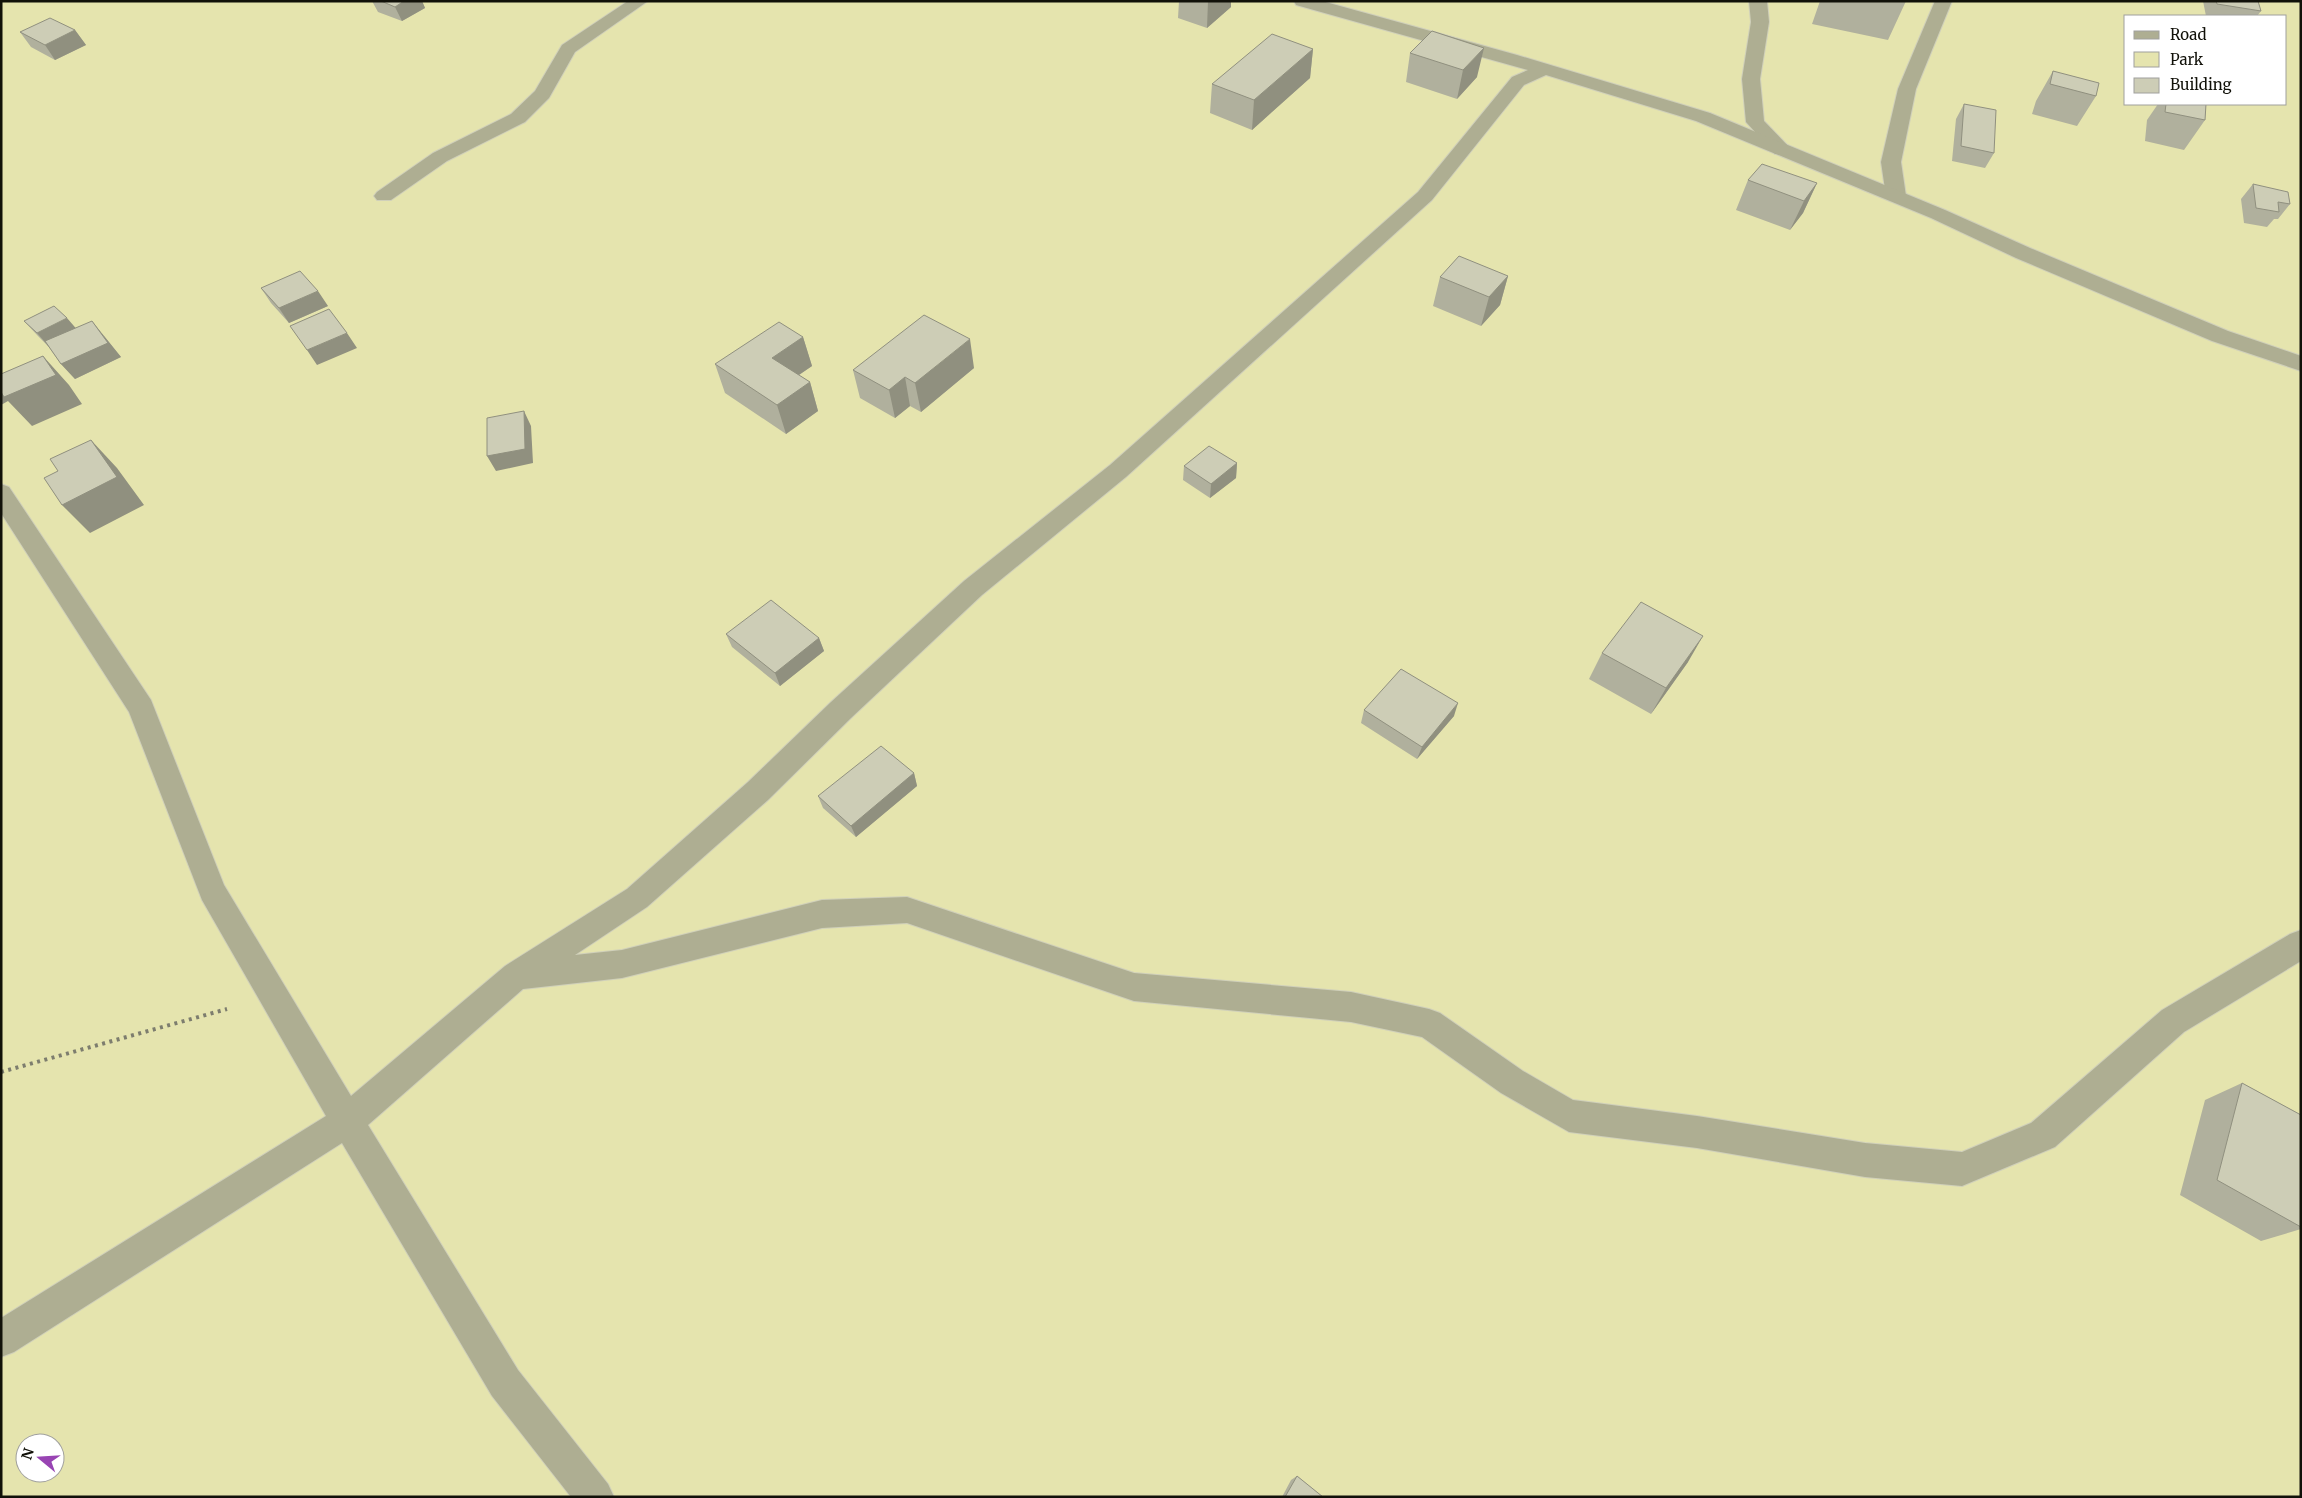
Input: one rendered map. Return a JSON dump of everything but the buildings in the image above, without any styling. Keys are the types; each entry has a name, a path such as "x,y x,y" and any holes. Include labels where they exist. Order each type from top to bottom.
{"street":[{"path":"384,196 440,157 518,118 543,94 568,48 640,1"},
{"path":"1302,1 1545,69 1702,117 1896,196 2220,336 2301,364"},
{"path":"1758,1 1760,22 1751,79 1755,122 1782,150"},
{"path":"1896,196 1891,162 1907,89 1944,1"},
{"path":"1,1338 347,1121 516,976 637,898 758,790 973,588 1118,471 1425,196 1518,81 1545,69"},
{"path":"1,493 141,708 212,891 273,996 505,1383 595,1497"},
{"path":"516,976 622,964 822,914 906,910 1134,987 1351,1007 1429,1024 1512,1082 1569,1116 1697,1132 1865,1160 1962,1169 2043,1135 2174,1020 2301,944"}],"path":[{"path":"1,1072 273,996"}],"green space":[{"path":"1,1 2301,1 2301,1497 1,1497"}]}
